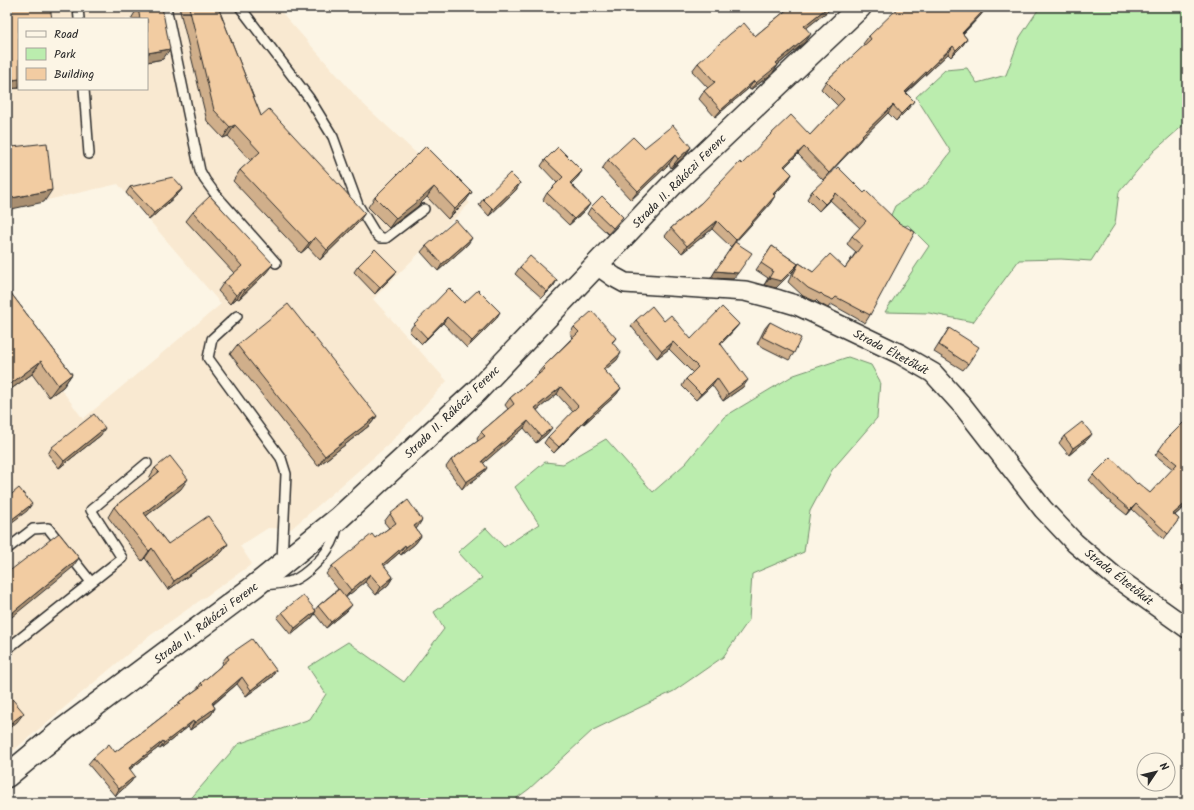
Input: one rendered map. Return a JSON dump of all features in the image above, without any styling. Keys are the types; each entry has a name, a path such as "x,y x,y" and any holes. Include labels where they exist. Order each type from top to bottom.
{"main road":[{"name":"Strada II. Rákóczi Ferenc","path":"7,776 65,728 255,586 339,518 477,391 672,185 860,7"}],"street":[{"name":"Strada Éltetőkút","path":"597,265 614,278 625,283 745,291 800,306 900,354 933,373 962,405 1043,509 1075,543 1114,576 1187,628"}],"lane":[{"path":"78,7 79,18"},
{"path":"166,7 200,171 216,195 276,263"},
{"path":"240,7 308,98 333,137 358,205 374,233 380,238 386,238 424,209"},
{"path":"84,90 89,154"},
{"path":"237,316 212,339 208,358 281,458 286,474 282,564"},
{"path":"7,649 122,558 91,510 147,463"},
{"path":"255,586 280,584 294,580 304,573 328,550 335,536 339,518"},
{"path":"7,549 34,529 48,528 91,582"}],"shaded area":[{"path":"7,7 277,7 361,102 470,203 373,299 447,381 387,446 291,529 268,528 240,546 252,564 148,637 7,756 7,315 83,419 221,304 118,184 7,209"}],"green space":[{"path":"1040,7 1187,7 1187,122 1154,151 1119,192 1115,224 1091,261 1061,259 1019,260 973,322 929,313 885,312 929,246 908,225 883,233 895,206 925,186 951,152 916,97 945,70 967,68 977,83 1006,75 1020,37"},
{"path":"848,357 871,365 880,381 877,418 832,470 810,511 804,552 752,574 749,620 723,657 674,691 593,730 529,789 510,803 187,803 238,744 310,719 326,694 308,667 348,642 404,682 444,629 434,612 482,578 458,552 486,528 504,547 539,524 515,487 545,462 563,464 606,439 653,492 686,463 724,417 794,375"}],"building":[{"path":"11,7 50,7 52,18 18,18 18,79 13,80 7,27 7,17"},
{"path":"162,7 170,49 148,53 148,18 140,18 138,8"},
{"path":"189,7 218,7 261,116 269,109 365,213 327,250 315,237 309,243 240,170 260,152 235,125 230,127 214,110"},
{"path":"790,7 828,7 804,26 811,34 776,63 778,65 777,66 756,83 754,81 721,110 704,91 715,82 698,63 744,23 755,36"},
{"path":"899,7 986,8 962,33 967,39 956,50 953,46 905,92 914,101 901,114 893,105 862,135 863,136 829,173 804,147 784,166 792,174 773,194 775,196 736,240 717,221 687,246 671,228 701,203 740,162 742,164 791,115 810,135 844,99 826,81 871,39 869,36"},
{"path":"7,112 12,147 47,143 52,190 7,199"},
{"path":"673,125 691,147 678,159 675,155 638,191 608,160 633,137 644,148"},
{"path":"426,146 472,192 455,209 434,187 396,218 375,197"},
{"path":"558,147 582,171 570,183 590,204 574,219 547,193 563,177 545,160"},
{"path":"838,167 864,193 866,191 899,223 915,232 870,315 836,297 833,300 808,288 793,275 799,263 813,272 830,254 845,268 862,245 852,236 866,221 836,193 825,204 812,191"},
{"path":"510,173 520,183 493,209 483,199"},
{"path":"173,177 183,188 154,213 130,187"},
{"path":"210,196 273,264 245,290 243,289 236,295 224,282 242,266 193,212"},
{"path":"602,196 623,217 613,228 591,207"},
{"path":"456,220 472,238 442,264 426,246"},
{"path":"735,242 752,253 738,273 715,271"},
{"path":"772,246 798,264 781,281 769,278 773,271 761,263"},
{"path":"375,249 397,271 380,287 358,266"},
{"path":"530,256 557,280 547,292 520,267"},
{"path":"7,288 72,374 58,385 41,361 9,385 7,383 7,365 9,364 7,362"},
{"path":"449,288 464,303 478,290 500,312 472,341 447,317 427,338 414,324"},
{"path":"288,304 377,416 325,456 237,345"},
{"path":"652,306 664,321 671,315 691,339 722,307 739,324 720,343 748,380 728,394 717,378 701,394 686,379 698,367 673,342 662,351 636,320"},
{"path":"592,311 616,338 612,342 621,353 603,369 621,388 588,417 559,447 548,437 578,406 561,387 535,408 552,428 541,436 528,421 482,461 487,468 466,482 451,460 485,436 481,432 514,404 510,398 545,369 543,367 579,332 574,327"},
{"path":"770,322 801,338 794,353 762,337"},
{"path":"949,328 979,347 968,364 939,345"},
{"path":"94,414 105,428 64,461 52,447"},
{"path":"1185,421 1187,423 1187,502 1173,514 1179,519 1168,534 1136,504 1130,510 1111,494 1093,475 1111,457 1137,484 1138,483 1150,493 1177,464 1159,450 1166,440"},
{"path":"1082,422 1092,434 1073,448 1064,436"},
{"path":"170,456 188,479 144,513 168,544 208,516 228,544 174,581 152,548 149,551 114,507 159,472 155,468"},
{"path":"19,488 32,504 7,523 7,498"},
{"path":"408,500 422,520 414,526 421,536 406,547 405,545 383,564 393,577 381,587 370,574 351,590 332,566 372,534 375,538 396,523 390,514"},
{"path":"59,533 79,558 7,617 7,573"},
{"path":"1187,578 1187,587 1183,584"},
{"path":"339,589 352,605 331,622 318,606"},
{"path":"303,595 316,611 295,628 282,612"},
{"path":"252,639 276,670 251,690 242,677 212,703 215,708 194,723 193,721 164,743 163,741 129,768 135,776 119,789 93,758 109,744 115,752 145,730 180,703 179,702 203,685 201,683 229,659 227,656"},
{"path":"8,694 24,713 7,726 7,695"}]}
